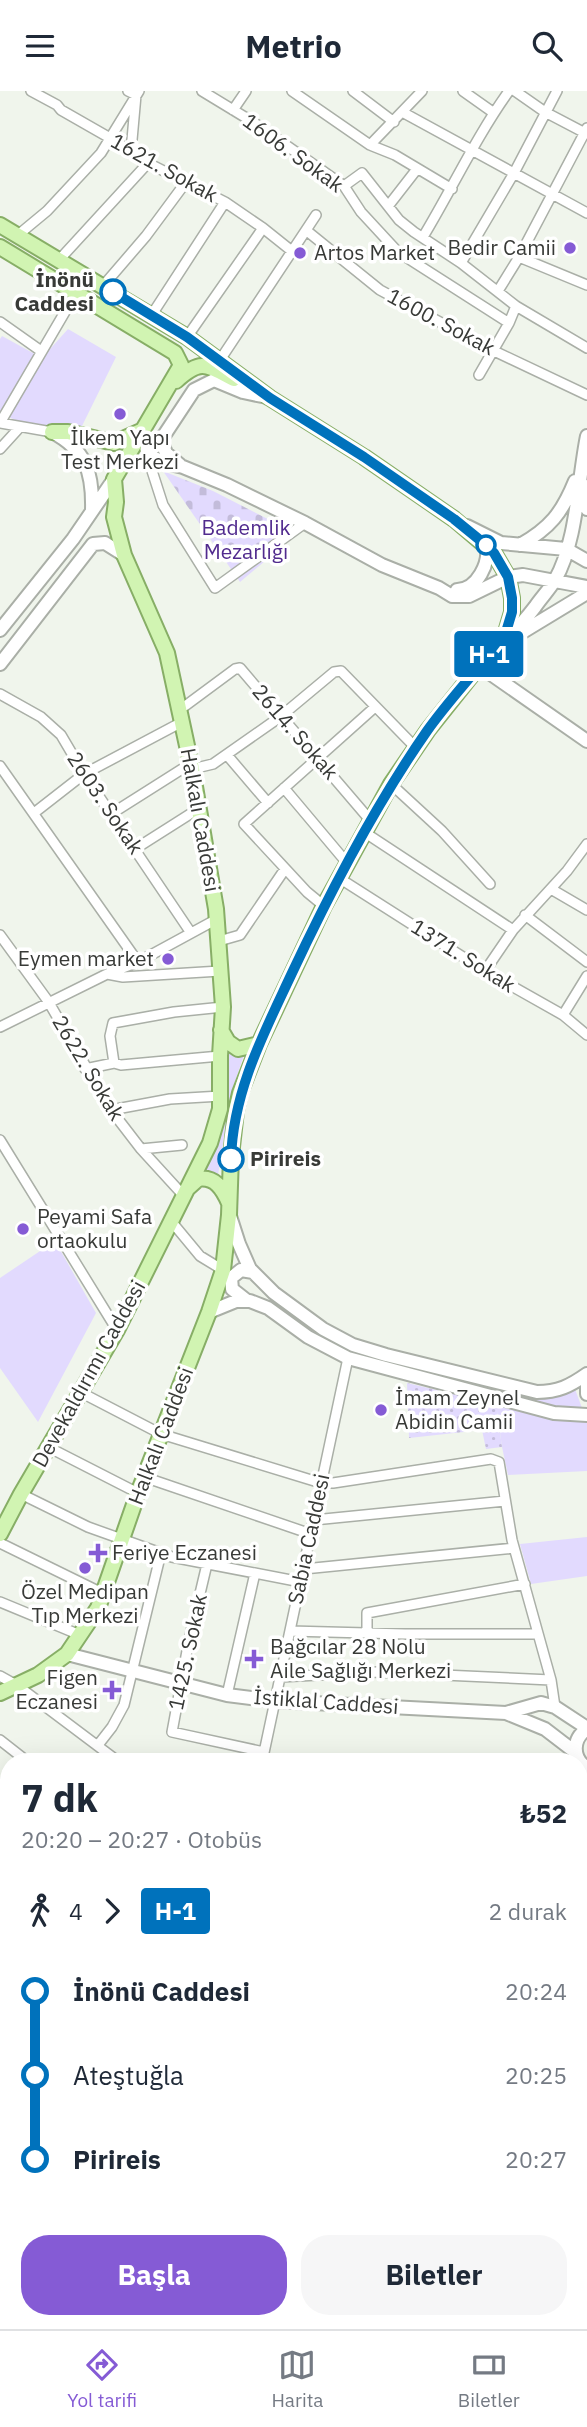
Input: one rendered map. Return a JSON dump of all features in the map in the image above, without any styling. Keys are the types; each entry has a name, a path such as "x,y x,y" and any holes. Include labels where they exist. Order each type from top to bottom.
{"main road":[{"path":"0,225 187,337 270,398 364,457 454,519 486,545 508,577 512,598 512,612 506,632 495,648"},
{"path":"0,247 175,353 181,365 114,479 73,539 0,630"},
{"path":"169,387 187,370 204,365 270,398"},
{"path":"183,467 166,453 161,440 198,387 214,380 270,398"},
{"path":"52,432 68,432 114,443 142,431"},
{"path":"142,431 152,456 161,462 183,467 305,523 382,565 452,596 469,596 508,577 538,576 587,587"},
{"path":"52,432 69,441 83,457 89,473 92,510"},
{"path":"221,1030 228,1042 238,1049 259,1044 324,906 391,785 478,665 515,632 554,581 566,549 576,508 587,436"},
{"path":"519,546 545,530 556,518 580,468"},
{"path":"580,468 585,484 587,509"},
{"name":"Halkalı Caddesi","path":"114,479 115,523 124,555 167,653 191,766 217,919 223,1007 219,1056 221,1095"},
{"path":"454,519 501,543 566,549 587,561"},
{"path":"0,664 93,544 105,543 124,555"},
{"path":"439,589 469,588 478,579 485,563 486,545"},
{"path":"495,648 587,593"},
{"path":"495,648 500,660 503,683"},
{"path":"478,665 587,741"},
{"name":"Halkalı Caddesi","path":"0,1693 38,1675 66,1654 98,1608 104,1594 138,1493 223,1270 230,1210 233,1131 240,1093 259,1044"},
{"name":"Devekaldırımı Caddesi","path":"0,1534 117,1330 210,1143 220,1109 221,1095"},
{"path":"185,1193 198,1179 209,1179 219,1186 230,1210 239,1244 253,1272 274,1293 323,1329 353,1345 537,1392 553,1392 587,1376"},
{"path":"253,1272 241,1270 231,1278 232,1289 246,1300 268,1308 308,1336 348,1358 554,1413 587,1415"},
{"path":"209,1312 229,1303 246,1300"},
{"path":"454,1387 458,1373"},
{"path":"587,1376 587,1394"},
{"name":"İstiklal Caddesi","path":"66,1654 227,1695 275,1701 506,1713 541,1703"},
{"path":"541,1703 555,1707 587,1728 578,1738 575,1752"},
{"name":"İstiklal Caddesi","path":"506,1713 545,1729 575,1752"}],"street":[{"name":"1621. Sokak","path":"31,91 148,163 225,202 293,252"},
{"name":"1606. Sokak","path":"202,91 344,186 361,212 398,252 509,323"},
{"path":"233,110 246,91"},
{"path":"292,91 370,145 395,155 452,189"},
{"path":"353,91 394,123"},
{"path":"370,145 404,113 422,91"},
{"path":"463,91 494,113"},
{"path":"423,237 509,91"},
{"path":"498,291 586,132 545,112 515,91"},
{"path":"461,263 514,173 557,91"},
{"path":"18,235 56,202 101,153 135,92"},
{"path":"131,151 135,92"},
{"path":"404,113 587,212"},
{"path":"59,260 148,163"},
{"path":"389,205 417,169"},
{"path":"344,186 362,173 399,221 461,263 516,306 587,348"},
{"path":"103,286 146,236 186,182"},
{"path":"152,316 225,202"},
{"path":"220,360 316,215"},
{"path":"187,337 263,228"},
{"name":"1600. Sokak","path":"307,231 380,290 492,350 587,395"},
{"path":"519,257 587,285"},
{"path":"52,432 0,423 76,293"},
{"path":"480,375 516,306"},
{"path":"0,322 41,351"},
{"path":"0,449 20,427"},
{"path":"142,431 149,464 163,505 215,588 305,523"},
{"name":"2614. Sokak","path":"180,715 185,706 240,668 318,758 367,826 513,930"},
{"path":"111,814 191,766 214,764 281,717 334,672 341,671 416,748"},
{"name":"2603. Sokak","path":"0,694 41,717 61,735 84,774 191,933"},
{"path":"324,906 244,824 375,707"},
{"path":"34,813 84,774 180,715"},
{"path":"227,754 268,803"},
{"path":"0,766 138,962"},
{"path":"391,785 442,831 490,884"},
{"path":"284,788 347,863"},
{"path":"135,849 198,809"},
{"path":"485,971 525,915 551,889 587,844"},
{"path":"219,941 240,935 285,869"},
{"name":"1371. Sokak","path":"339,878 485,971 564,1015 587,1035"},
{"path":"551,889 587,910"},
{"path":"525,915 587,962"},
{"path":"0,1027 107,974 138,962 217,919"},
{"name":"2622. Sokak","path":"0,935 48,1002 111,1110 141,1149 185,1193"},
{"path":"107,974 123,977 220,971"},
{"path":"564,1015 587,977"},
{"path":"114,1063 110,1036 113,1023 174,1012 223,1007"},
{"path":"85,1069 114,1063 121,1065 219,1056"},
{"path":"111,1110 170,1099 221,1095"},
{"path":"0,1140 117,1330"},
{"path":"141,1149 181,1145"},
{"path":"171,1221 200,1256 223,1270"},
{"name":"Sabia Caddesi","path":"264,1752 348,1358"},
{"path":"80,1392 161,1433 321,1483 491,1459 499,1462 514,1548 551,1681 555,1707"},
{"path":"48,1447 138,1493"},
{"path":"144,1478 311,1534"},
{"path":"21,1494 88,1527 160,1553 301,1582"},
{"path":"314,1520 505,1501"},
{"path":"0,1543 104,1594"},
{"path":"304,1569 514,1548"},
{"path":"98,1745 124,1705 160,1553"},
{"name":"1425. Sokak","path":"207,1564 172,1732 264,1752"},
{"path":"227,1695 255,1573"},
{"path":"367,1633 367,1613 525,1584"},
{"path":"0,1602 79,1635"},
{"path":"290,1631 538,1634"},
{"path":"280,1677 377,1672 551,1681"},
{"path":"0,1676 18,1686 108,1753"},
{"path":"541,1703 551,1681"},
{"path":"0,1740 17,1753"}],"green space":[{"path":"68,329 116,357 82,426 37,428 0,414 2,336 42,358"},
{"name":"Bademlik Mezarlığı","path":"163,471 213,491 297,534 240,582"},
{"path":"226,1050 245,1052 232,1090 218,1175 204,1170 222,1125 227,1084"},
{"path":"55,1241 96,1313 38,1422 0,1368 0,1278"},
{"path":"407,1383 496,1404 502,1447 486,1449 482,1430 409,1438"},
{"path":"575,1389 582,1408 545,1405 526,1398 550,1398"},
{"path":"496,1404 576,1422 587,1422 587,1471 508,1475"},
{"path":"587,1537 587,1576 531,1584 520,1544"}],"bus line":[{"name":"H-1","path":"113,292 187,337 270,398 364,457 454,519 494,553 508,577 512,598 512,612 506,632 428,730 391,785 324,906 259,1044 240,1093 231,1159"}],"place":[{"name":"Bedir Camii","path":"570,248"},
{"name":"Artos Market","path":"300,253"},
{"name":"İnönü Caddesi","path":"113,292"},
{"name":"İlkem Yapı Test Merkezi","path":"120,414"},
{"name":"Eymen market","path":"168,959"},
{"name":"Pirireis","path":"231,1159"},
{"name":"Peyami Safa ortaokulu","path":"23,1229"},
{"name":"İmam Zeynel Abidin Camii","path":"381,1410"},
{"name":"Feriye Eczanesi","path":"98,1553"},
{"name":"Özel Medipan Tıp Merkezi","path":"85,1568"},
{"name":"Bağcılar 28 Nolu Aile Sağlığı Merkezi","path":"254,1659"},
{"name":"Figen Eczanesi","path":"112,1690"}]}
